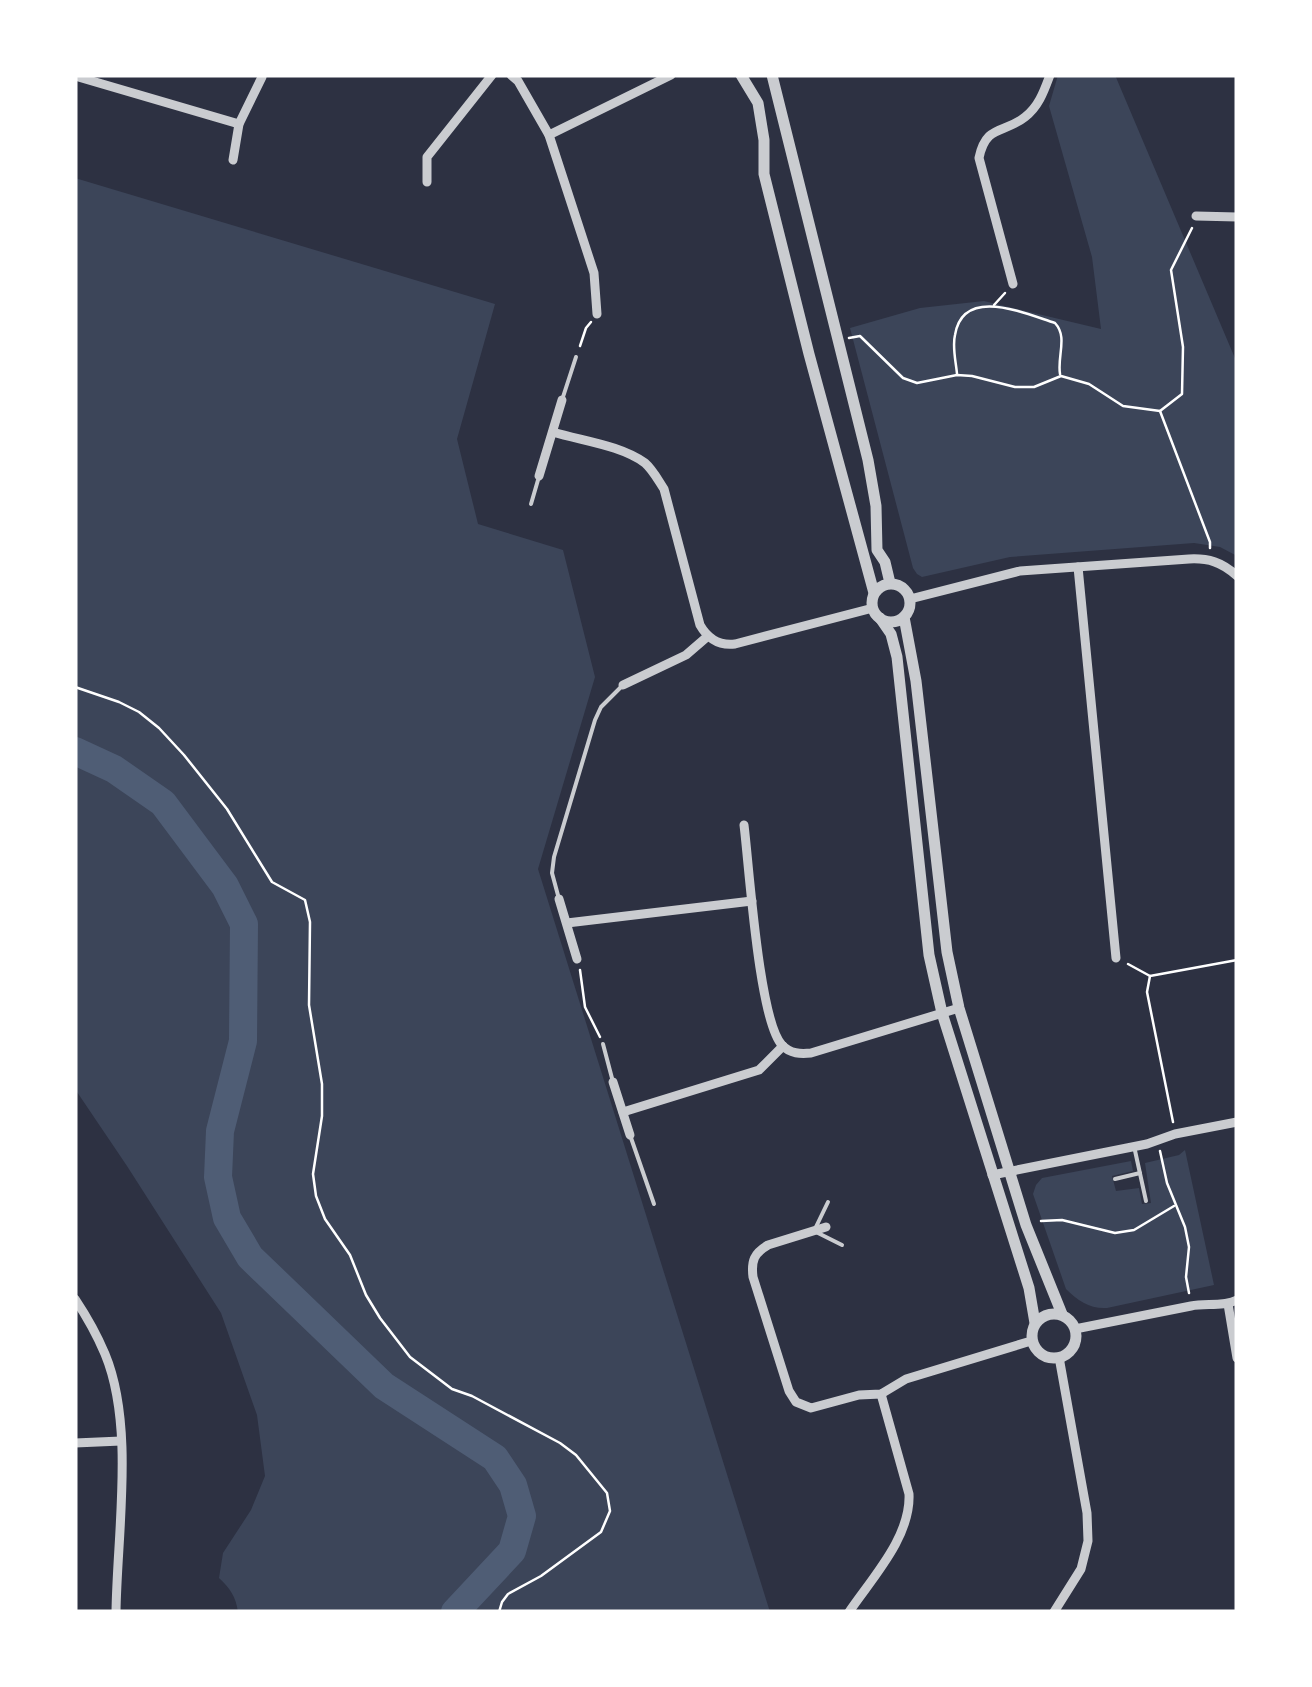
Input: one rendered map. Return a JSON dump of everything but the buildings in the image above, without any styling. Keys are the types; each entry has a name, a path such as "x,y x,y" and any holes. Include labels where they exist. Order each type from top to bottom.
{"street":[{"path":"427,182 427,157 492,75"},
{"path":"511,75 549,135 594,273 597,314"},
{"path":"549,135 671,75"},
{"path":"741,75 758,103 764,174 874,593 876,613 891,634 898,657 928,955 942,1013 1029,1288 1032,1341 1040,1354 1060,1357 1073,1347 1075,1329 1062,1314 1026,1226 959,1008 947,952 916,681 904,617"},
{"path":"772,75 873,490 877,550 890,583"},
{"path":"1012,284 979,158 986,138 1028,116 1042,99 1050,75"},
{"path":"75,76 240,124"},
{"path":"233,160 240,124 262,77"},
{"path":"1196,216 1237,217"},
{"path":"539,476 562,400"},
{"path":"552,432 625,454 653,471 664,489 700,625 720,643 735,644 876,613 892,622 904,617 910,599 904,589 890,583 874,593"},
{"path":"910,599 1008,574 1078,567 1208,559 1237,576"},
{"path":"1078,567 1116,958"},
{"path":"623,685 686,655 708,636"},
{"path":"744,824 764,994 783,1046 796,1054 811,1053 959,1008"},
{"path":"559,899 577,959"},
{"path":"566,923 752,901"},
{"path":"623,1112 760,1070 783,1046"},
{"path":"613,1082 630,1135"},
{"path":"992,1175 1237,1122"},
{"path":"826,1227 768,1245 752,1260 753,1277 788,1391 796,1402 811,1408 859,1394 881,1394 906,1379 1032,1341"},
{"path":"75,1300 107,1357 118,1406 121,1441 116,1612"},
{"path":"1075,1329 1205,1303 1233,1302 1237,1358"},
{"path":"1034,1324 1046,1314 1062,1314"},
{"path":"1054,1612 1082,1569 1088,1541 1087,1513 1060,1357"},
{"path":"849,1612 900,1536 910,1506 910,1494 881,1394"},
{"path":"75,1443 121,1441"}],"lane":[{"path":"562,400 576,356"},
{"path":"531,504 539,476"},
{"path":"559,899 552,865 572,794 598,714 623,685"},
{"path":"604,1044 613,1082"},
{"path":"630,1135 654,1204"},
{"path":"1134,1146 1146,1201"},
{"path":"1116,1179 1140,1174"},
{"path":"828,1202 814,1230 842,1245"}],"path":[{"path":"838,341 860,336 903,378 916,383 957,375 1015,388 1034,387 1061,376 1089,384 1123,406 1160,411 1182,394 1183,347 1172,270 1196,216"},
{"path":"994,305 1012,284"},
{"path":"957,375 957,325 974,308 994,305 1060,327 1061,376"},
{"path":"576,356 586,328 597,314"},
{"path":"1160,411 1210,542 1208,559"},
{"path":"75,687 139,712 158,728 227,810 272,882 305,900 310,922 309,1005 322,1084 322,1116 313,1174 316,1196 380,1318 425,1370 560,1443 608,1493 610,1511 601,1532 542,1576 508,1594 499,1612"},
{"path":"1116,958 1150,976 1237,960"},
{"path":"577,959 585,1007 604,1044"},
{"path":"1150,976 1148,992 1176,1134"},
{"path":"1157,1140 1166,1183 1190,1248 1186,1278 1190,1306"},
{"path":"1026,1226 1043,1220 1062,1220 1115,1234 1134,1230 1175,1206"}],"shaded area":[{"path":"1058,75 1115,75 1237,363 1237,556 1220,547 1194,543 1010,557 922,577 913,568 850,328 920,308 984,301 1101,329 1092,257 1049,106"},
{"path":"75,178 495,304 457,439 478,524 563,550 595,677 538,869 770,1612 238,1612 232,1593 219,1578 223,1553 251,1510 265,1476 257,1415 221,1313 75,1089"},
{"path":"1185,1150 1214,1285 1107,1308 1090,1306 1075,1297 1066,1289 1033,1194 1036,1185 1042,1178 1131,1161 1133,1171 1112,1176 1116,1191 1139,1188 1142,1204 1151,1203 1145,1163"}],"waterway":[{"path":"75,751 114,769 163,803 225,886 244,924 243,1041 220,1131 218,1177 227,1218 250,1257 384,1386 495,1458 513,1485 522,1516 512,1551 455,1612"}]}
